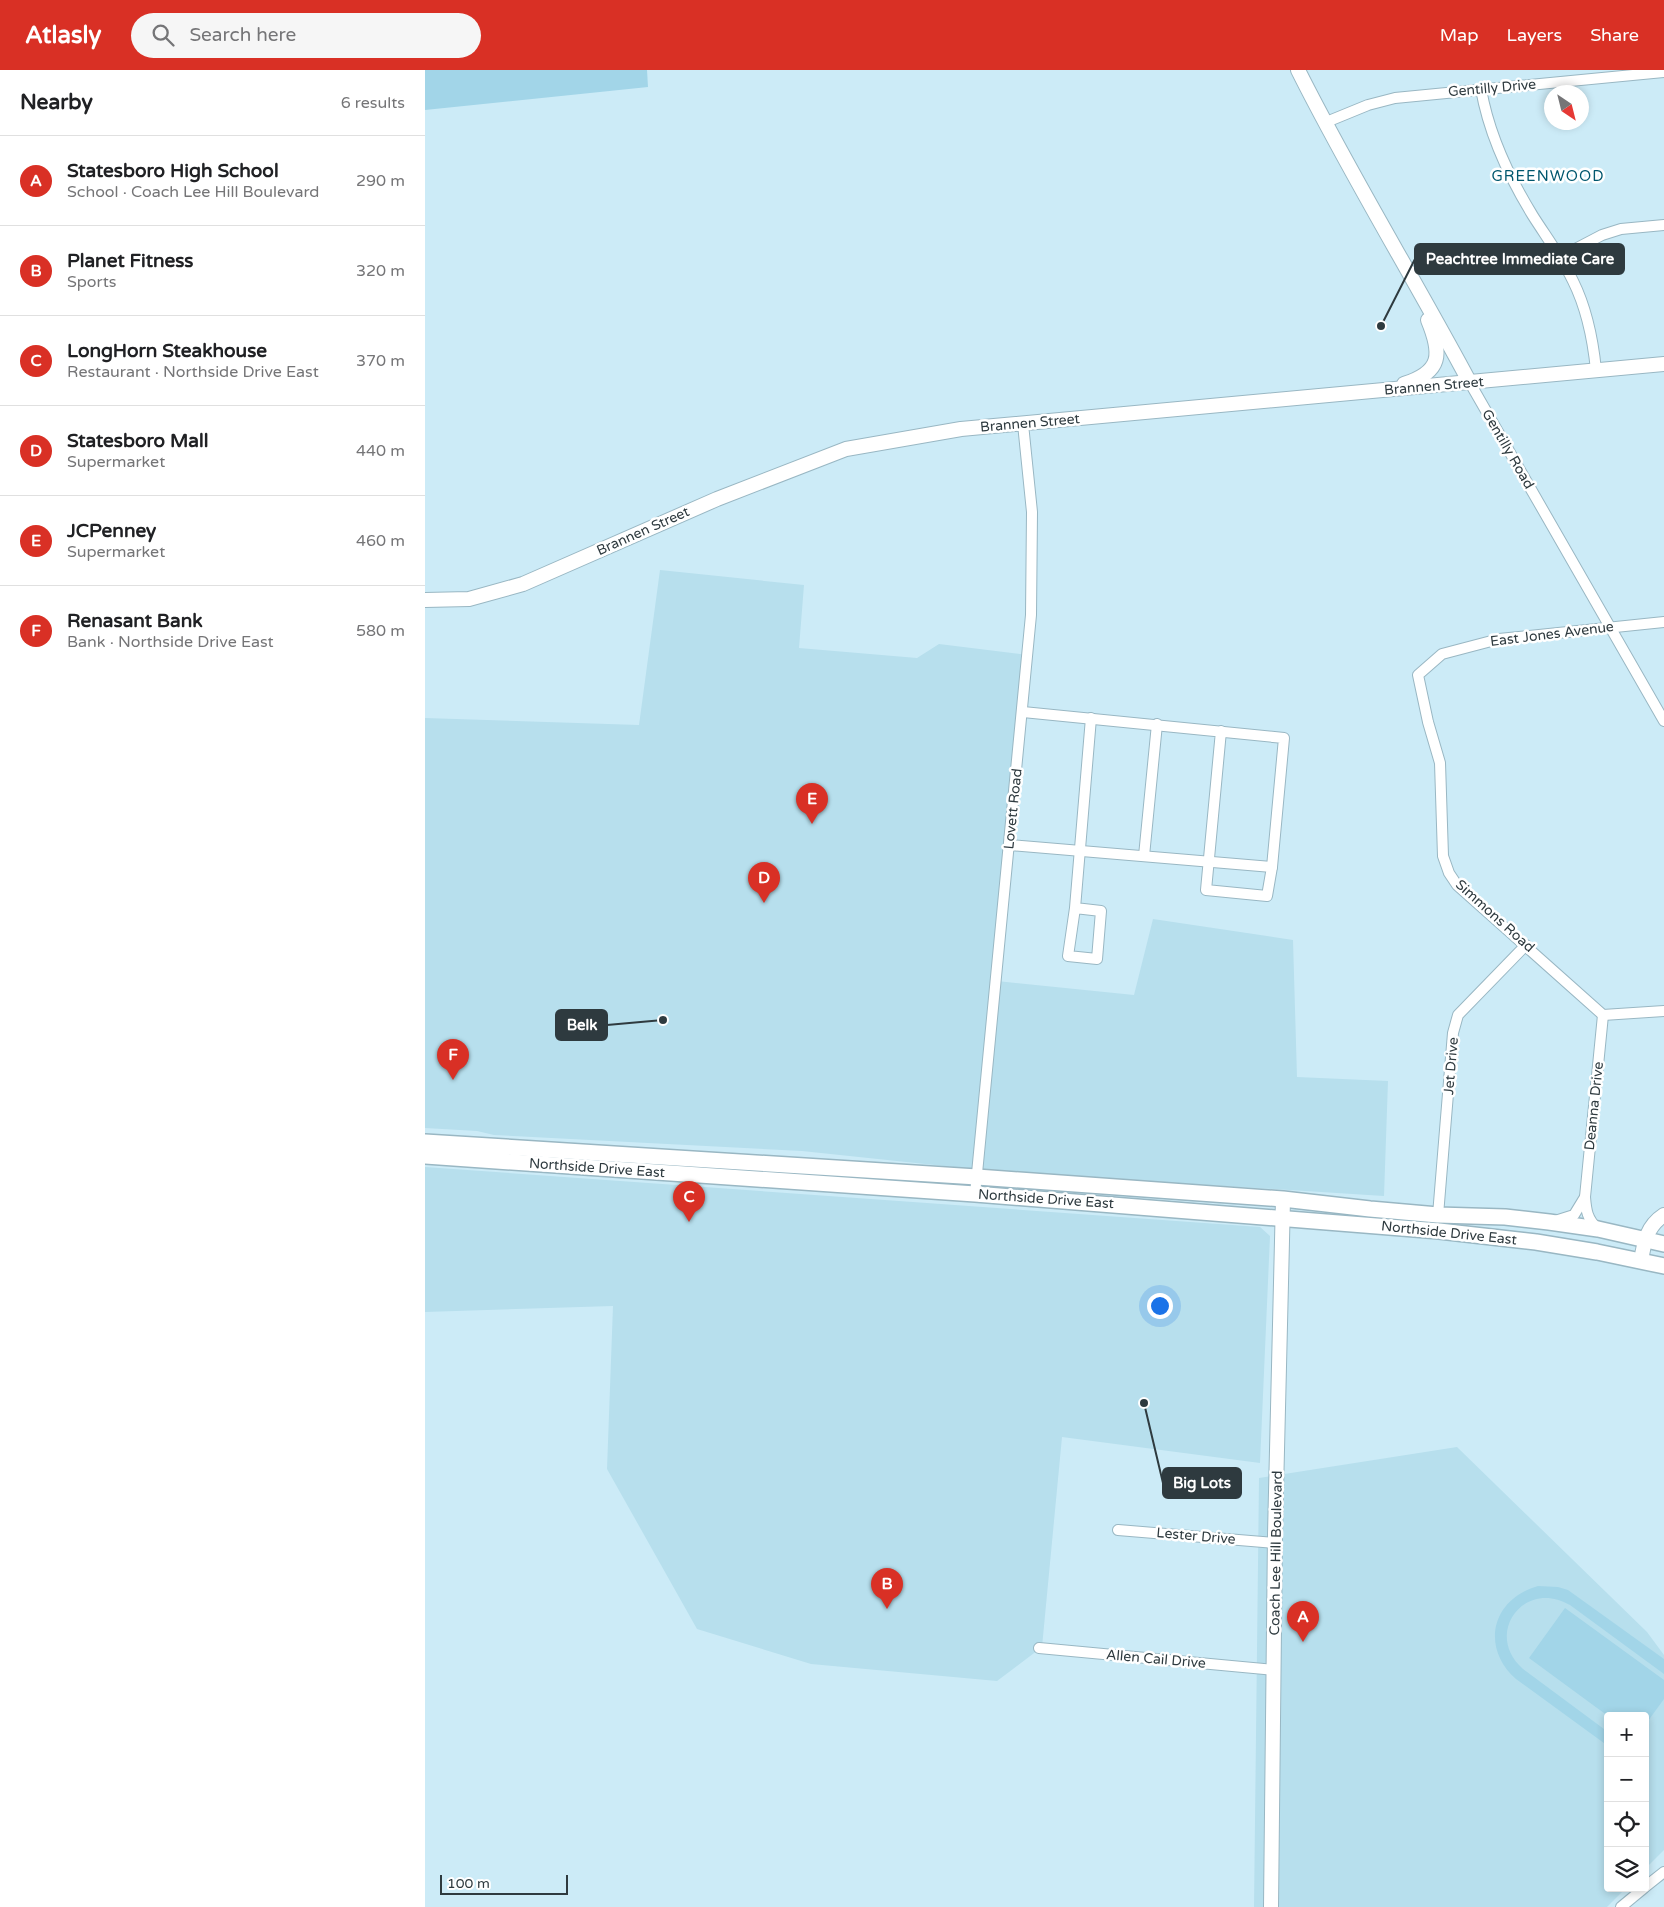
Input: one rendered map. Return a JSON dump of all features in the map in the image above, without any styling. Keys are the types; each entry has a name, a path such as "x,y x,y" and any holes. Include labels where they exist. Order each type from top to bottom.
{"main road":[{"name":"Northside Drive East","path":"425,1142 977,1177 1283,1199 1334,1206 1438,1215 1505,1217 1597,1229 1664,1244"},
{"name":"Northside Drive East","path":"425,1156 975,1194 1282,1218 1503,1238 1597,1252 1664,1266"}],"street":[{"name":"Gentilly Road","path":"1298,70 1324,123 1399,253 1470,383 1664,721"},
{"name":"Gentilly Drive","path":"1324,123 1368,105 1395,98 1664,72"},
{"path":"1481,90 1492,136 1505,167 1574,282 1585,311 1593,344 1596,370"},
{"path":"1560,257 1602,235 1621,230 1664,225"},
{"path":"1380,391 1419,379 1432,368 1437,355 1434,335 1399,253"},
{"name":"Brannen Street","path":"425,600 469,599 523,584 717,499 846,449 961,429 1664,364"},
{"name":"Lovett Road","path":"975,1194 1031,615 1033,571 1032,512 1023,424"},
{"name":"East Jones Avenue","path":"1441,654 1499,639 1664,622"},
{"name":"Simmons Road","path":"1441,654 1418,675 1427,722 1440,763 1443,856 1449,873 1457,885 1526,944 1603,1016"},
{"path":"1023,712 1157,724 1221,731 1284,738 1272,867 1267,896 1206,890 1221,731"},
{"path":"1075,908 1101,911 1097,959 1068,956 1075,908 1091,718"},
{"path":"1144,856 1157,724"},
{"path":"1010,845 1272,867"},
{"name":"Jet Drive","path":"1438,1215 1453,1033 1458,1015 1526,944"},
{"path":"1603,1016 1664,1011"},
{"name":"Deanna Drive","path":"1597,1229 1590,1222 1587,1214 1585,1196 1603,1016"},
{"name":"Deanna Drive","path":"1549,1222 1574,1215 1585,1196"},
{"name":"Coach Lee Hill Boulevard","path":"1271,1907 1275,1543 1283,1199"},
{"path":"1641,1261 1645,1240 1650,1228 1664,1215"},
{"name":"Lester Drive","path":"1118,1530 1275,1543"},
{"name":"Allen Cail Drive","path":"1039,1648 1274,1670"},
{"path":"1649,1885 1664,1872"},
{"path":"1621,1907 1640,1892"}],"shaded area":[{"path":"425,70 647,70 648,87 425,110"},
{"path":"660,570 804,585 799,648 917,658 939,644 1028,655 997,981 1134,995 1153,919 1293,940 1297,1077 1388,1081 1384,1196 1001,1172 802,1151 494,1135 477,1131 425,1128 425,718 639,725"},
{"path":"425,1167 1260,1227 1270,1236 1260,1463 1062,1437 1042,1647 997,1681 811,1664 697,1629 607,1469 613,1306 425,1312"},
{"path":"1457,1447 1647,1632 1664,1655 1664,1850 1649,1865 1649,1712 1604,1712 1604,1892 1622,1892 1607,1907 1254,1907 1259,1478"},
{"path":"1538,1586 1558,1587 1568,1590 1664,1659 1664,1674 1570,1605 1553,1599 1538,1599 1524,1604 1514,1614 1508,1626 1507,1640 1512,1655 1523,1669 1604,1729 1604,1743 1516,1679 1505,1666 1498,1653 1495,1639 1496,1625 1501,1613 1522,1592"},
{"path":"1565,1608 1664,1680 1664,1699 1649,1720 1649,1712 1604,1713 1529,1658"}],"place":[{"name":"Peachtree Immediate Care","path":"1381,326"},
{"name":"JCPenney","path":"812,824"},
{"name":"Statesboro Mall","path":"764,903"},
{"name":"Belk","path":"663,1020"},
{"name":"Renasant Bank","path":"453,1080"},
{"name":"LongHorn Steakhouse","path":"689,1222"},
{"name":"Big Lots","path":"1144,1403"},
{"name":"Planet Fitness","path":"887,1609"},
{"name":"Statesboro High School","path":"1303,1642"}],"district":[{"name":"GREENWOOD","path":"1548,176"}]}
